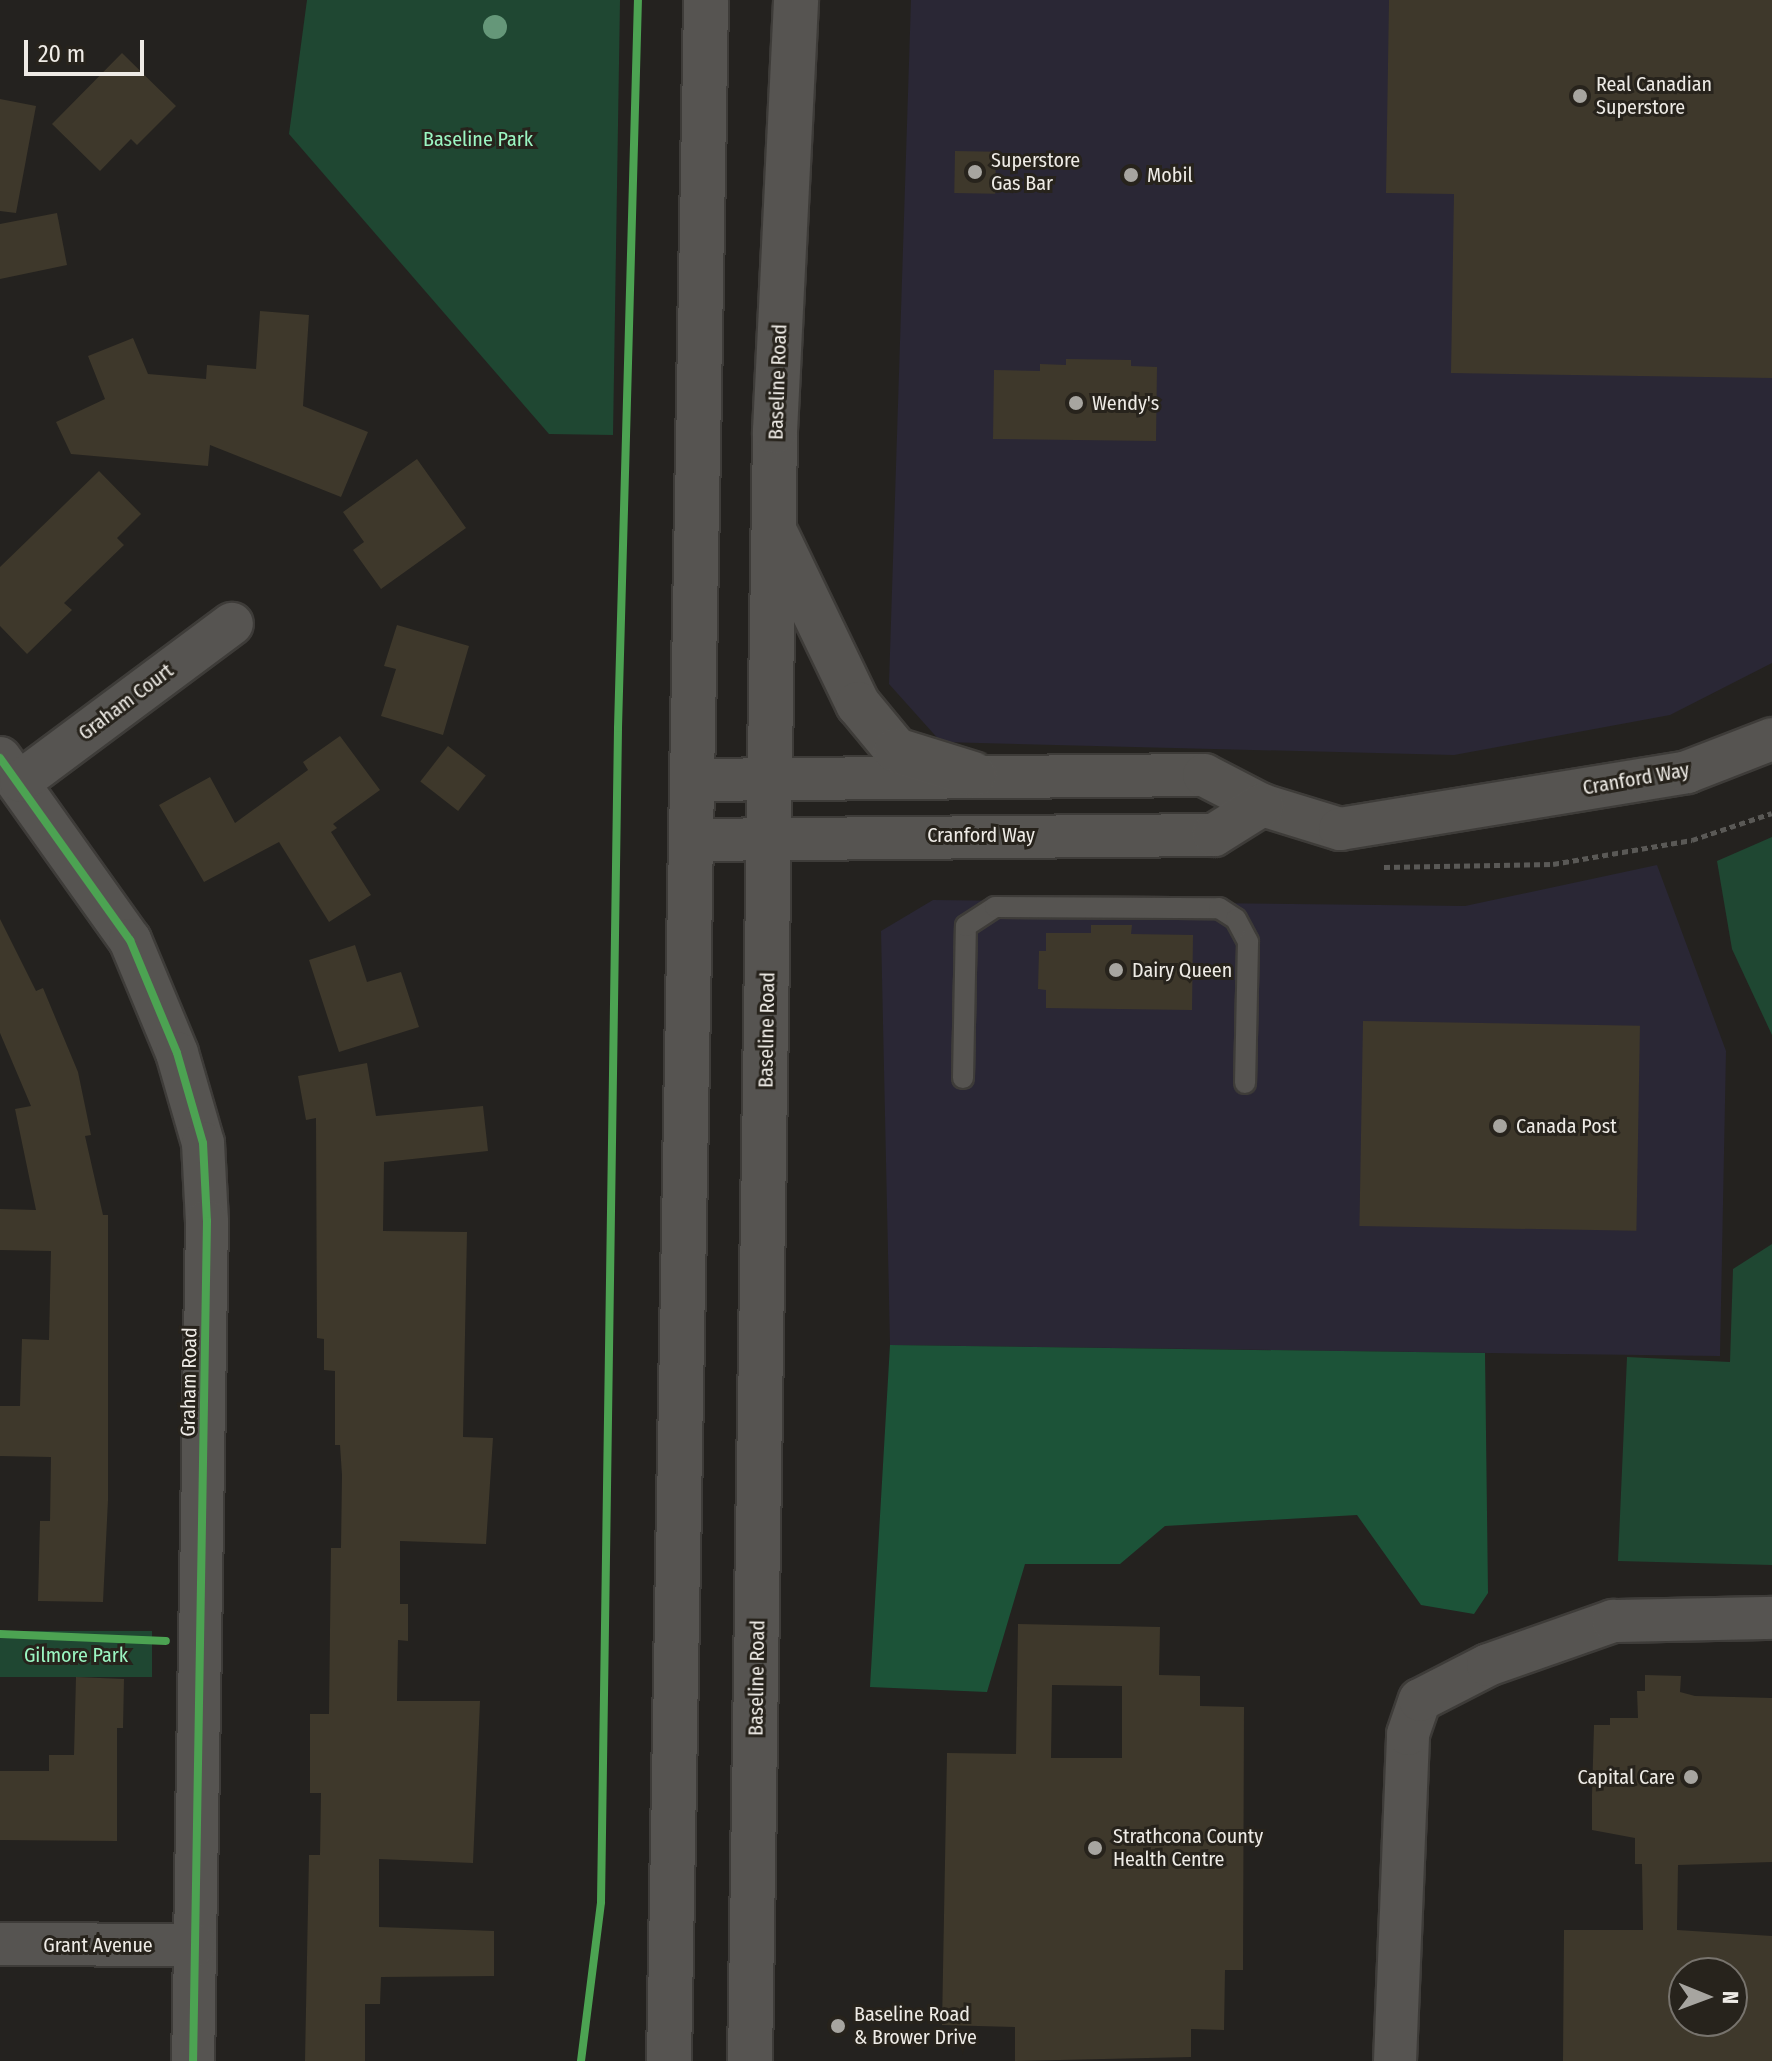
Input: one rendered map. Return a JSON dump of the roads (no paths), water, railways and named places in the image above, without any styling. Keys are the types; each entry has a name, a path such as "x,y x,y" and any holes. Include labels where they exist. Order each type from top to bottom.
{"main road":[{"path":"669,2061 706,0"},
{"name":"Baseline Road","path":"750,2061 775,531 796,0"},
{"path":"775,531 858,704 896,750 973,774"}],"street":[{"name":"Graham Court","path":"11,769 232,624"},
{"name":"Cranford Way","path":"692,780 973,774 1204,775 1262,805 1340,829 1687,772 1772,739"},
{"name":"Graham Road","path":"11,769 130,940 177,1053 203,1143 207,1221 193,2061"},
{"name":"Cranford Way","path":"692,840 1214,835 1262,805"},
{"path":"1395,2061 1408,1734 1420,1700 1488,1665 1613,1621 1772,1618"},
{"name":"Grant Avenue","path":"0,1944 195,1945"}],"lane":[{"path":"963,1078 966,926 985,913 995,907 1219,908 1236,919 1248,942 1245,1083"}],"place":[{"name":"Real Canadian Superstore","path":"1580,96"},
{"name":"Superstore Gas Bar","path":"975,172"},
{"name":"Mobil","path":"1131,175"},
{"name":"Wendy's","path":"1076,403"},
{"name":"Dairy Queen","path":"1116,970"},
{"name":"Canada Post","path":"1500,1126"},
{"name":"Capital Care","path":"1691,1777"},
{"name":"Strathcona County Health Centre","path":"1095,1848"},
{"name":"Baseline Road & Brower Drive","path":"838,2026"}],"park label":[{"name":"Baseline Park","path":"478,139"},
{"name":"Gilmore Park","path":"76,1655"}]}
